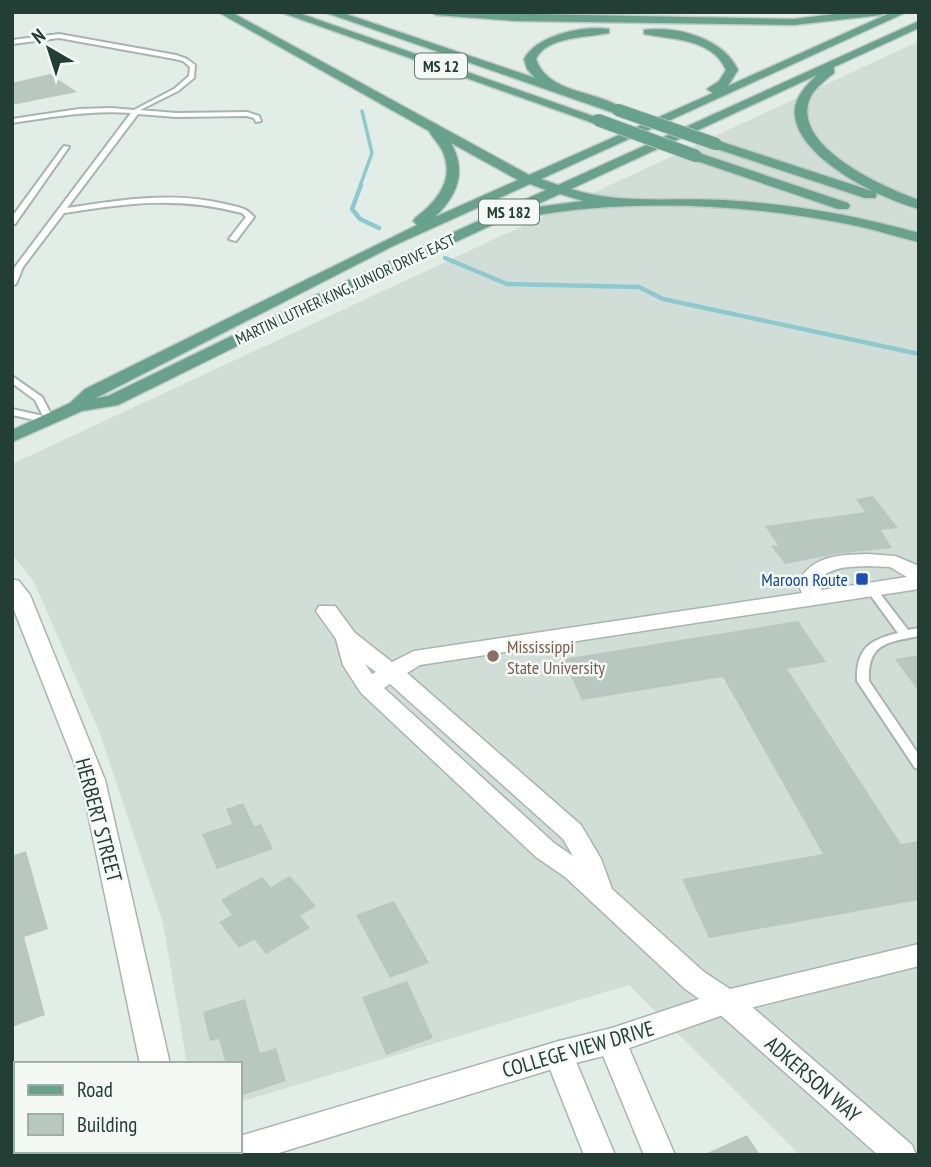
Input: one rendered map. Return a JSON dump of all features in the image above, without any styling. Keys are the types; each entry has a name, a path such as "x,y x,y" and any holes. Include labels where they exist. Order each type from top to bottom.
{"main road":[{"path":"223,12 527,179 579,197 620,203"},
{"name":"MS 12","path":"285,12 919,235"},
{"name":"MS 12","path":"330,12 919,211"},
{"path":"436,12 516,18 751,22 820,21 881,12"},
{"name":"MARTIN LUTHER KING, JUNIOR DRIVE EAST","path":"76,407 91,393 388,243 902,12"},
{"path":"751,22 810,34 828,45 831,53 819,70"},
{"name":"MARTIN LUTHER KING, JUNIOR DRIVE EAST","path":"12,437 76,407 112,401 320,299 919,24"},
{"path":"586,99 539,76 531,65 532,55 544,44 567,36 626,30 691,40 712,48 726,58 731,64 730,76 696,103"},
{"path":"843,60 818,80 804,98 802,108 806,130 819,147 851,173 884,192 919,205"},
{"path":"388,243 427,216 445,196 453,181 455,164 450,153 443,140 423,122"},
{"path":"491,220 557,207 620,203 712,203 772,206 849,219 919,235"}],"street":[{"path":"815,597 808,583 814,572 822,567 875,559 893,561 919,576"},
{"path":"369,687 414,658 919,582"},
{"name":"HERBERT STREET","path":"12,586 19,595 93,780 155,1062"},
{"path":"327,611 347,638 572,832 588,859 603,897"},
{"name":"ADKERSON WAY","path":"347,638 354,665 369,687 545,850 574,870 694,980 726,1002 901,1155"},
{"name":"COLLEGE VIEW DRIVE","path":"242,1150 559,1054 612,1041 726,1002 919,955"},
{"path":"612,1041 660,1155"},
{"path":"559,1054 600,1155"}],"lane":[{"path":"12,42 59,36 176,57 193,66 192,77 135,112 19,267 12,284"},
{"path":"12,121 79,111 176,115 247,114 257,117 258,121"},
{"path":"12,222 66,147"},
{"path":"60,211 167,197 193,198 245,211 250,217 233,239"},
{"path":"12,379 39,399 49,420"},
{"path":"12,412 49,420"},
{"path":"871,589 906,635"},
{"path":"919,632 890,637 871,648 861,667 863,681 919,765"}],"shaded area":[{"name":"Mississippi State University","path":"919,41 919,1155 800,1155 629,985 242,1101 242,1062 187,1062 163,923 99,731 34,582 12,554 12,464"}],"building":[{"path":"50,74 77,92 12,105 12,83"},
{"path":"873,496 898,528 881,530 892,548 836,554 785,564 771,546 778,545 765,526 865,512 856,499"},
{"path":"798,621 826,662 787,669 901,844 919,841 919,900 709,938 682,879 823,854 723,677 582,700 563,659"},
{"path":"919,655 919,692 895,659"},
{"path":"243,803 254,826 261,824 273,849 217,869 202,834 232,824 226,809"},
{"path":"26,851 48,929 24,937 45,1015 12,1027 12,856"},
{"path":"290,876 316,906 300,916 310,928 266,954 254,939 239,948 219,922 232,915 221,900 262,877 271,887"},
{"path":"394,901 429,963 390,978 356,915"},
{"path":"407,981 433,1038 386,1055 362,997"},
{"path":"245,999 260,1053 276,1048 286,1081 242,1095 242,1062 225,1062 219,1039 210,1041 203,1012"},
{"path":"747,1135 760,1155 703,1155"}],"waterway":[{"path":"360,186 372,153 362,111"},
{"path":"361,185 352,209 360,219 379,228"},
{"path":"445,258 507,284 639,287 663,299 919,354"}],"place":[{"name":"Maroon Route","path":"862,579"},
{"name":"Mississippi State University","path":"493,656"}]}
